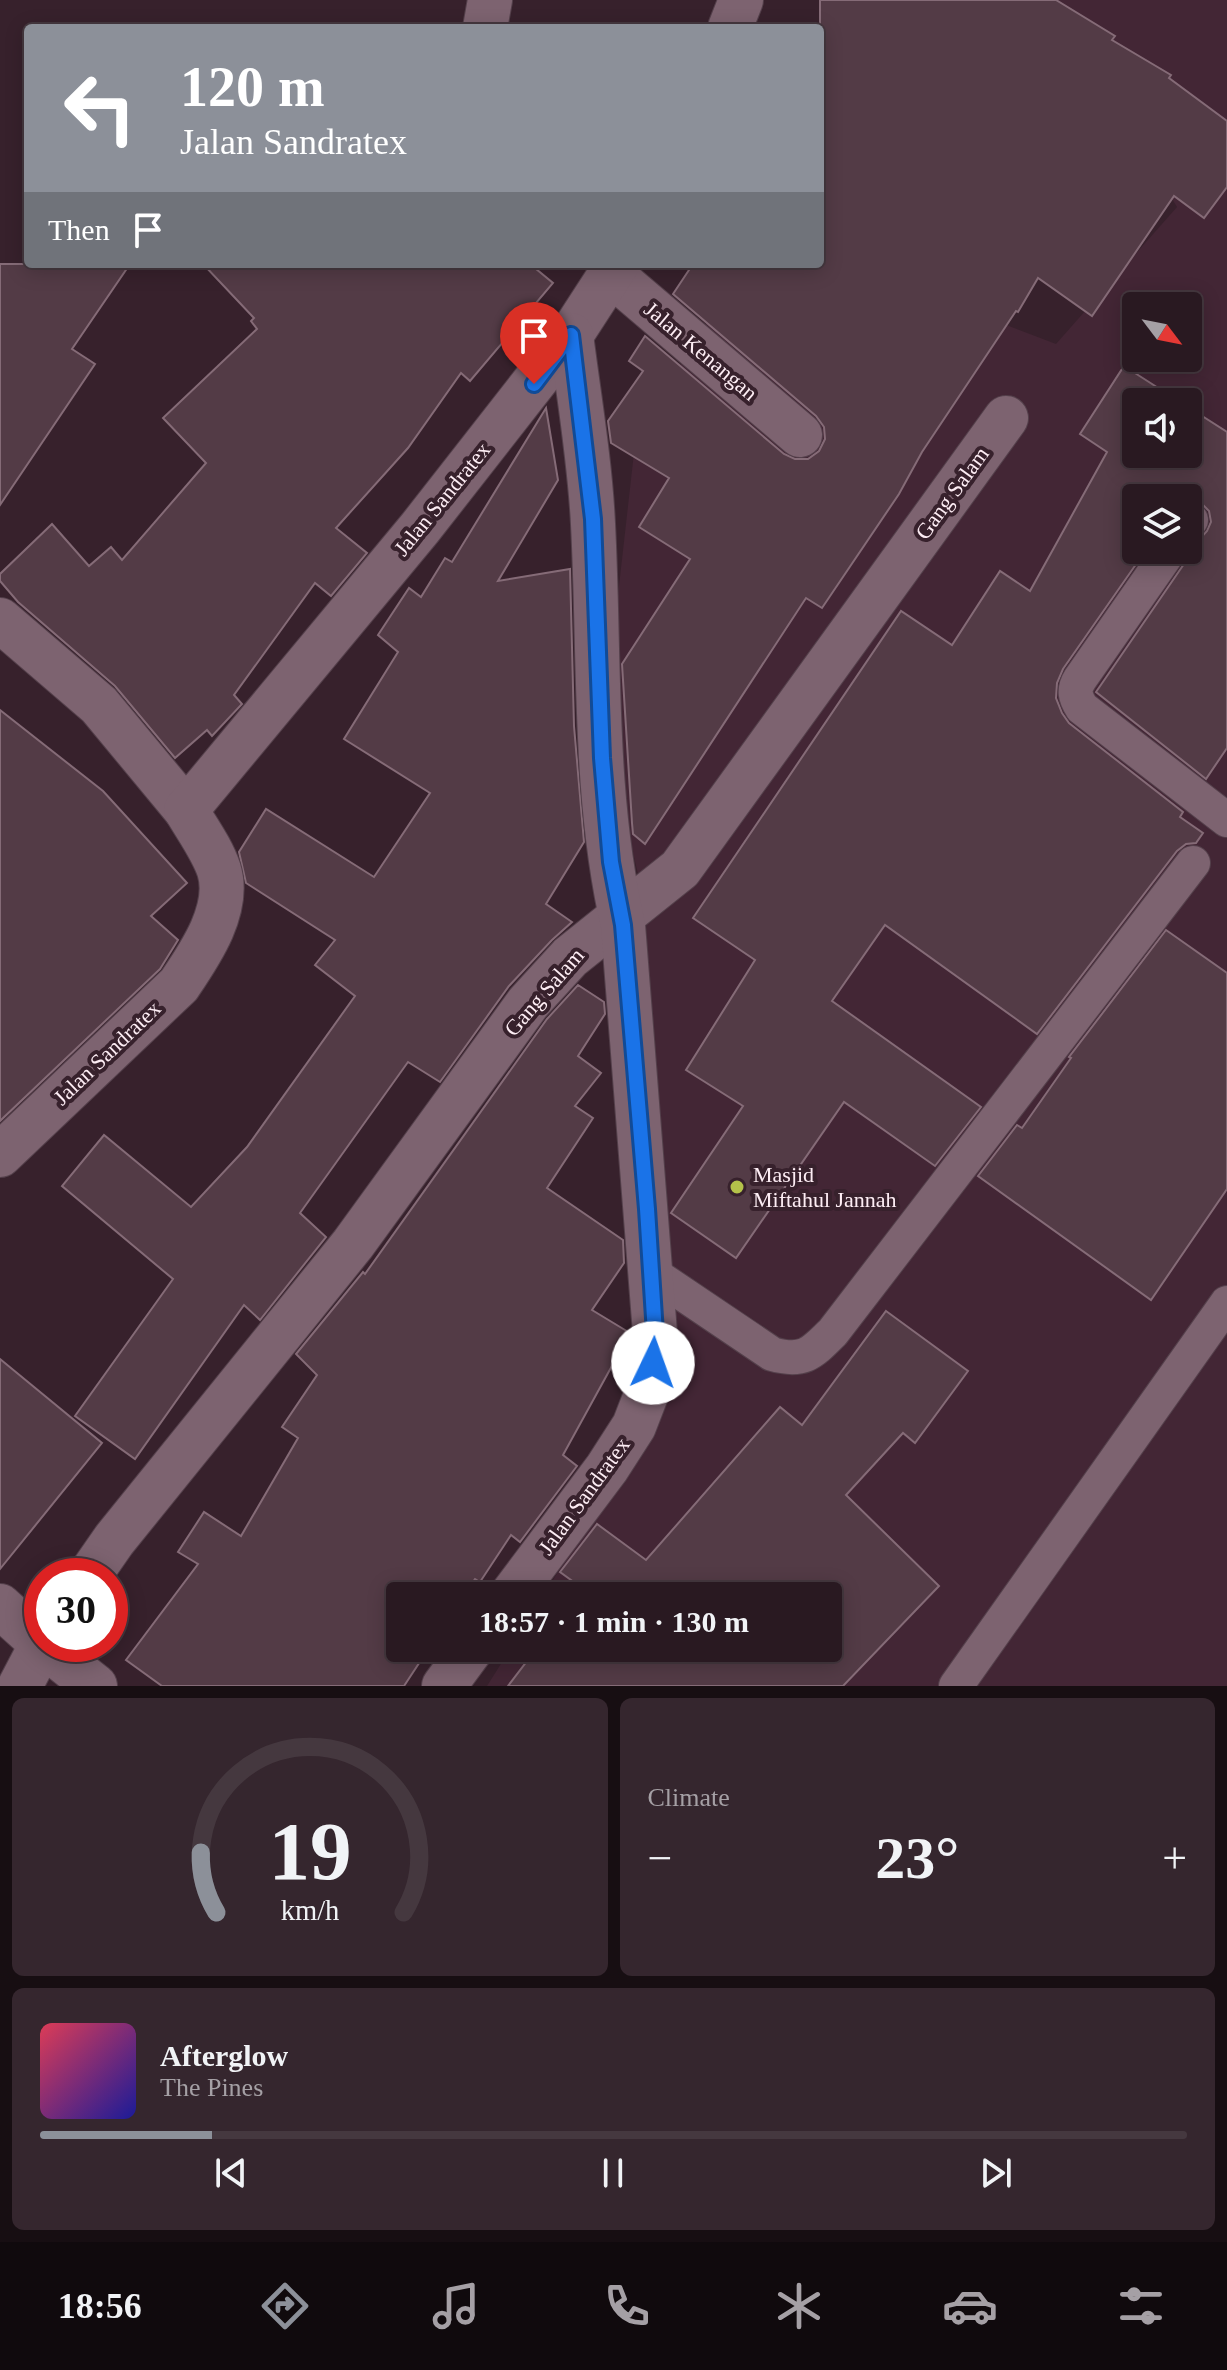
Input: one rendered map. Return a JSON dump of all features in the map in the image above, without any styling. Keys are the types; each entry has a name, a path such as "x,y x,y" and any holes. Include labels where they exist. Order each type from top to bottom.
{"street":[{"path":"486,24 490,0"},
{"path":"732,24 741,0"},
{"path":"571,335 614,269"},
{"name":"Jalan Kenangan","path":"614,269 800,435"},
{"name":"Jalan Sandratex","path":"0,1155 179,985 200,955 214,921 222,885 215,861 186,810 420,528 571,335"},
{"name":"Jalan Sandratex","path":"522,1582 607,1468 634,1426 646,1395 655,1333 621,916 611,862 602,758 593,519 571,335"},
{"name":"Gang Salam","path":"102,1558 353,1244 528,1003 570,957 680,869 1006,418"},
{"path":"0,620 99,705 186,810"},
{"path":"0,1606 24,1628"},
{"path":"20,1686 33,1662"},
{"path":"65,1662 95,1686"},
{"path":"444,1686 462,1662"}],"lane":[{"path":"1160,564 1080,679 1075,694 1082,708 1227,820"},
{"path":"652,1273 772,1354 802,1358 818,1347 1193,863"},
{"path":"956,1686 1227,1303"}],"shaded area":[{"path":"1051,0 1227,0 1227,1686 487,1686 502,1662 842,1662 842,1582 552,1582 648,1427 665,1331 645,903 603,728 636,435 741,268 824,268 824,256 1056,344 1177,207"}],"building":[{"path":"820,0 1056,0 1115,36 1112,40 1171,75 1169,78 1227,121 1227,187 1204,218 1174,196 1092,316 1038,278 822,608 806,598 645,844 633,834 622,664 690,559 639,527 669,478 611,443 608,421 643,371 629,361 645,336 784,454 795,459 808,459 819,451 825,439 824,427 816,416 673,294 690,268 824,268 824,24 820,24"},
{"path":"0,264 24,264 24,268 127,268 72,349 95,364 0,505"},
{"path":"207,268 535,268 553,283 470,381 461,373 408,448 336,528 367,553 331,596 315,583 234,695 242,704 212,736 207,730 175,758 115,686 18,602 0,581 0,574 52,524 89,566 111,547 122,560 206,463 163,418 257,329 251,321 254,318"},
{"path":"1122,369 1122,372 1133,372 1158,388 1122,388 1122,468 1202,468 1202,416 1227,432 1227,748 1206,779 1096,692 1184,564 1202,564 1202,536 1211,522 1209,511 1202,504 1202,484 1122,484 1122,564 1136,564 1063,669 1057,683 1056,698 1069,723 1183,812 1180,817 1203,833 1196,843 1186,844 1177,851 1037,1034 885,925 832,1001 981,1107 935,1166 844,1102 736,1258 671,1213 743,1106 686,1070 755,960 693,918 901,611 952,645 1000,571 1030,591 1107,452 1080,434"},
{"path":"546,408 558,480 498,581 570,569 574,726 584,842 546,904 572,922 509,986 440,1082 408,1062 300,1213 326,1237 260,1320 244,1305 135,1459 75,1416 173,1279 62,1186 104,1135 191,1207 247,1147 355,996 315,965 335,940 246,883 239,852 266,809 374,877 430,793 344,739 398,652 378,635 409,588 421,597 445,558 452,562"},
{"path":"0,710 103,791 187,883 151,916 178,940 160,969 0,1121"},
{"path":"1166,930 1227,973 1227,1189 1151,1300 978,1176 1017,1125 1022,1128 1069,1057"},
{"path":"578,985 604,1002 605,1014 578,1056 601,1073 575,1106 593,1118 547,1188 623,1240 624,1263 592,1310 630,1333 563,1455 577,1466 520,1542 511,1535 480,1582 475,1579 473,1582 386,1582 386,1662 420,1662 404,1686 162,1686 128,1661 128,1657 198,1564 178,1552 204,1512 241,1536 298,1438 282,1427 317,1375 296,1354 363,1272 365,1274 547,1019"},
{"path":"886,1311 968,1371 915,1443 903,1433 846,1495 939,1586 843,1686 508,1686 526,1662 842,1662 842,1582 574,1582 560,1572 597,1524 646,1560 780,1407 802,1425"},
{"path":"0,1359 102,1443 0,1569"}],"place":[{"name":"Masjid Miftahul Jannah","path":"737,1187"}],"route":[{"path":"534,384 571,335 593,519 602,758 611,862 623,925 647,1209 655,1333 653,1363"}]}
